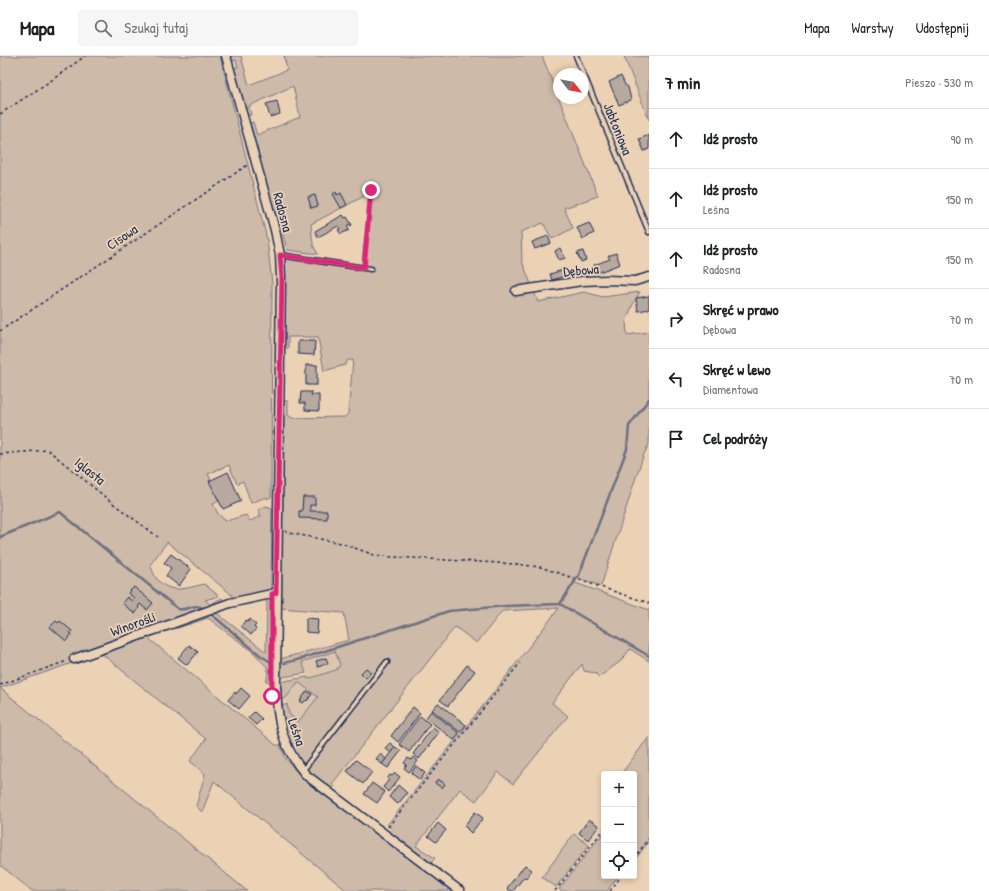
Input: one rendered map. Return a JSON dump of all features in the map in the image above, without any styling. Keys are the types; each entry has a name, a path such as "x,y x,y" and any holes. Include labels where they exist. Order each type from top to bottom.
{"street":[{"name":"Radosna","path":"226,56 275,230 280,255 282,278 279,428"},
{"name":"Dębowa","path":"516,291 582,281 636,281 649,277"},
{"name":"Leśna","path":"279,428 276,703 278,717 286,744 294,760 302,771 313,781 460,891"},
{"name":"Winorośli","path":"74,659 230,603 276,593"}],"lane":[{"name":"Jabłoniowa","path":"576,56 649,232"},
{"path":"280,255 371,269"},
{"path":"302,771 387,662"}],"path":[{"path":"0,114 52,80 85,56"},
{"name":"Cisowa","path":"0,331 256,160"},
{"path":"364,268 371,190"},
{"name":"Iglasta","path":"0,454 48,450 115,505 158,537"},
{"path":"278,528 290,533 341,543 377,556 515,564 540,567 649,603"},
{"path":"0,685 74,659"},
{"path":"384,833 520,664"},
{"path":"555,891 601,833"},
{"path":"637,855 649,838"},
{"path":"610,891 619,879"}],"shaded area":[{"path":"0,56 220,56 267,239 272,283 271,497 267,499 266,497 251,503 243,481 237,484 229,465 208,474 219,501 213,504 218,514 226,521 246,515 250,521 261,516 258,510 266,506 272,508 271,587 270,589 243,598 233,598 231,594 167,542 150,565 156,578 167,587 179,589 204,584 219,596 205,600 210,604 222,598 224,602 214,611 266,652 267,603 263,598 270,598 271,682 266,681 268,668 253,652 208,618 178,628 172,626 147,637 276,745 280,745 286,759 304,780 454,891 347,891 214,781 202,812 196,806 205,774 190,761 206,739 101,653 0,688"},
{"path":"230,56 241,56 249,85 287,70 284,56 542,56 553,84 553,104 561,104 598,196 564,208 573,228 552,239 543,223 521,232 522,261 538,302 584,292 603,297 640,292 626,321 627,335 649,332 649,444 637,474 601,586 576,577 573,582 649,610 649,661 630,649 621,661 599,677 595,673 584,671 582,664 552,703 568,716 513,784 498,772 476,801 460,789 416,846 435,858 431,863 390,832 392,829 387,825 498,687 559,608 502,611 477,643 455,627 332,784 335,786 332,789 311,773 295,754 286,734 280,707 287,704 289,714 298,722 318,697 298,682 286,698 280,700 280,684 284,681 307,677 308,679 336,670 340,665 335,651 302,662 306,673 280,677 280,659 349,640 344,613 280,608 282,401 288,401 288,415 292,418 345,417 348,414 353,360 348,360 345,365 324,371 318,337 288,337 288,348 284,348 282,257 360,271 370,193 311,224 313,245 318,254 287,250 276,209 272,208 250,123 253,122 257,135 300,117 293,86 249,106 251,115 247,116 234,68 238,67 236,60 231,61"},
{"path":"624,56 649,56 649,120"},
{"path":"335,651 340,666 336,670 308,679 302,662"},
{"path":"298,682 318,697 298,722 289,714 286,698"},
{"path":"0,688 247,891 32,891 0,865"},
{"path":"649,737 649,841 637,857 637,771 623,771"},
{"path":"574,834 589,845 556,887 542,877"},
{"path":"601,836 601,879 616,879 607,891 562,891 559,889"}],"building":[{"path":"621,76 625,85 628,87 631,100 619,105 609,82"},
{"path":"277,101 280,114 270,117 266,104"},
{"path":"649,135 649,149 644,151 639,139"},
{"path":"336,192 337,195 341,193 347,205 341,208 333,194"},
{"path":"315,195 318,206 311,208 308,197"},
{"path":"343,215 345,218 347,217 352,225 351,226 349,224 347,226 349,230 341,234 338,230 340,229 338,226 318,237 315,231"},
{"path":"589,223 594,233 583,239 577,228"},
{"path":"548,236 551,243 535,249 532,242"},
{"path":"560,248 565,258 559,260 555,251"},
{"path":"583,251 586,260 581,262 577,253"},
{"path":"616,253 620,264 597,273 594,265 610,259 608,256"},
{"path":"563,270 565,276 552,280 550,274"},
{"path":"649,296 649,309 638,311 636,298"},
{"path":"298,341 315,341 314,355 298,354"},
{"path":"306,365 317,365 317,385 306,385"},
{"path":"301,392 312,392 311,395 319,395 319,411 305,410 305,403 300,403"},
{"path":"228,472 241,501 223,509 209,481"},
{"path":"303,497 315,497 315,505 310,505 310,511 327,511 327,519 299,518 299,511 302,511"},
{"path":"171,554 191,569 179,586 166,576 171,568 164,563"},
{"path":"134,587 153,603 147,610 140,604 135,614 122,603 127,597 132,601 134,598 128,593"},
{"path":"306,618 318,619 317,633 306,632"},
{"path":"250,619 256,625 254,627 256,629 251,635 241,626 246,620 248,622"},
{"path":"56,621 58,623 60,621 72,631 70,633 72,634 66,641 50,627"},
{"path":"189,645 198,652 187,665 178,658"},
{"path":"326,658 328,663 318,667 316,661"},
{"path":"467,665 475,671 448,706 440,700"},
{"path":"366,668 371,672 366,678 361,673"},
{"path":"241,688 250,696 239,709 228,700"},
{"path":"307,691 312,694 307,701 306,700 303,703 300,701"},
{"path":"438,703 466,725 460,732 432,710"},
{"path":"413,707 420,713 398,742 391,736"},
{"path":"431,711 459,733 454,740 426,718"},
{"path":"254,712 262,719 256,725 248,718"},
{"path":"420,716 430,724 409,752 399,744"},
{"path":"433,727 439,732 419,759 413,754"},
{"path":"390,743 395,747 391,753 385,748"},
{"path":"395,747 401,751 388,768 382,764"},
{"path":"380,754 386,759 382,764 376,759"},
{"path":"413,757 418,761 409,772 404,768 407,765 404,763 408,758 411,760"},
{"path":"356,760 372,772 363,784 347,771"},
{"path":"416,766 425,773 420,780 411,773"},
{"path":"395,773 400,777 388,792 383,787 389,780 387,779 390,775 392,776"},
{"path":"438,779 445,784 442,788 435,783"},
{"path":"372,783 385,792 377,803 364,794"},
{"path":"398,785 407,793 398,804 389,797"},
{"path":"475,812 483,818 471,833 464,826"},
{"path":"589,819 599,826 588,840 579,833"},
{"path":"438,823 446,830 436,842 428,836"},
{"path":"525,865 532,870 526,878 524,877 513,891 510,891 507,888"}],"waterway":[{"path":"284,663 449,611 506,606 560,604 579,575 627,449 629,426 649,399"},
{"path":"0,537 60,512 178,609 196,606 203,608"},
{"path":"560,604 649,656"},
{"path":"211,614 261,656 271,662"}],"route":[{"path":"272,696 272,594 276,593 278,528 282,278 280,255 364,268 371,190"}]}
